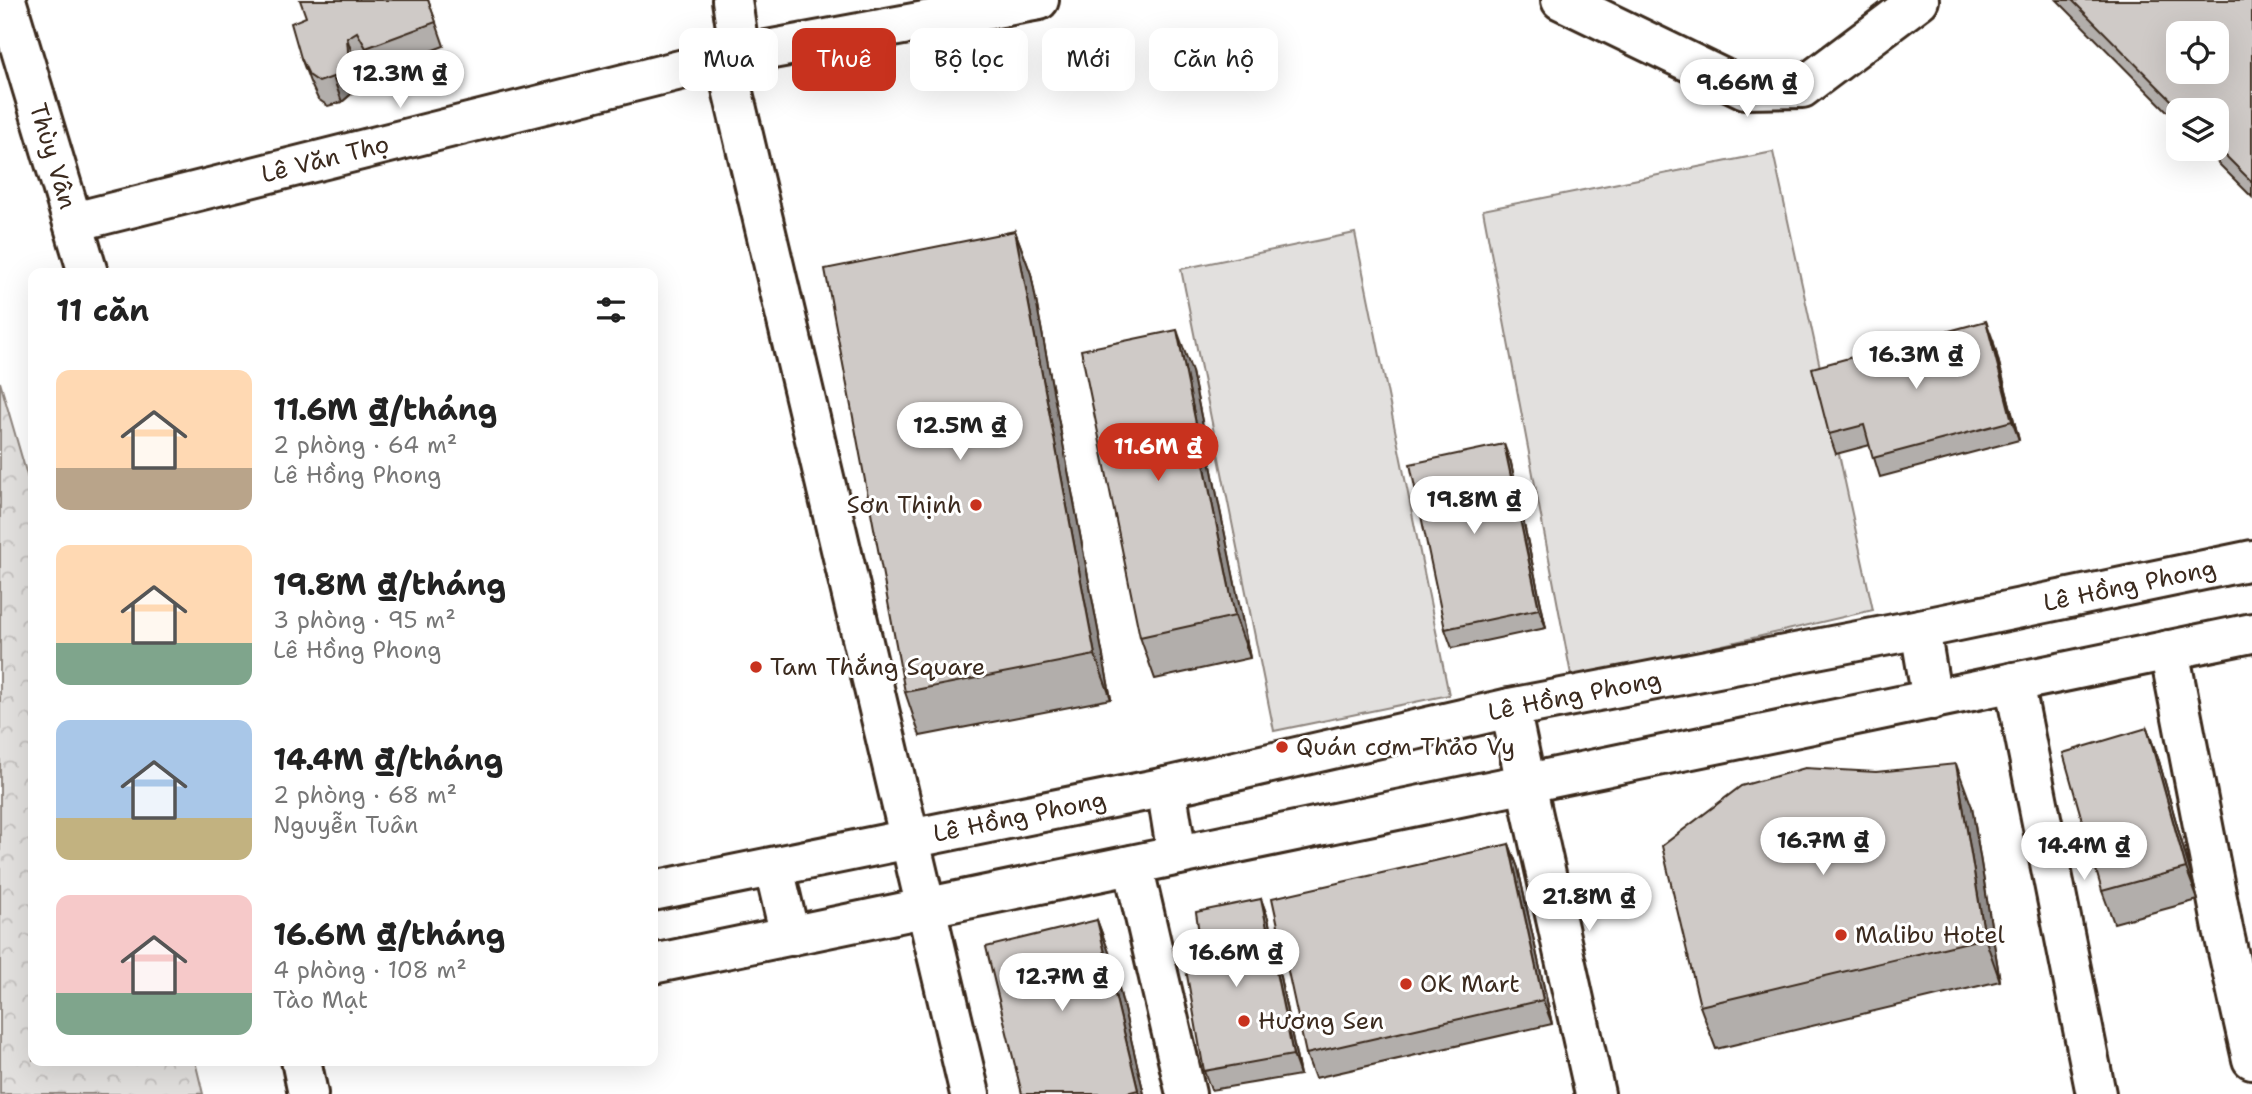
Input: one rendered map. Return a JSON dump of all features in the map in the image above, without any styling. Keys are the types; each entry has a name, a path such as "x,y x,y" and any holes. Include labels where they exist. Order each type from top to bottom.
{"main road":[{"name":"Thùy Vân","path":"6,0 87,268"},
{"path":"732,0 732,28"},
{"name":"Lê Văn Thọ","path":"778,49 1039,0"},
{"path":"1561,0 1745,89 1802,88 1919,0"},
{"name":"Lê Văn Thọ","path":"74,222 679,71"},
{"path":"741,91 970,1094"},
{"name":"Lê Hồng Phong","path":"658,890 1166,787 1510,708 1920,629 2252,561"},
{"path":"1920,629 1932,700"},
{"path":"658,963 2252,633"},
{"path":"2169,650 2252,1059"},
{"path":"2014,682 2096,1094"},
{"path":"1510,708 1595,1094"},
{"path":"1166,787 1177,855"},
{"path":"1133,865 1186,1094"},
{"path":"774,868 790,936"},
{"path":"302,1066 309,1094"}],"green space":[{"path":"1773,152 1873,610 1572,680 1483,210"},
{"path":"1355,233 1449,695 1274,731 1181,269"},
{"path":"0,382 28,479 28,1066 196,1066 203,1094 0,1094"}],"building":[{"path":"300,0 428,0 436,22 366,48 357,32 347,38 349,64 333,77 319,82 309,75 291,23 306,17"},
{"path":"2072,0 2252,0 2252,182 2229,159 2229,98 2169,98"},
{"name":"Sơn Thịnh","path":"1015,231 1095,655 905,692 825,269"},
{"path":"1986,321 2012,421 1873,458 1864,425 1829,434 1812,368"},
{"path":"1177,330 1235,616 1140,637 1081,350"},
{"path":"1504,444 1539,609 1445,629 1410,464"},
{"path":"2147,728 2186,868 2102,891 2063,753"},
{"name":"Malibu Hotel","path":"1956,764 1985,938 1700,1006 1662,846 1741,786 1805,768 1876,772"},
{"path":"1509,844 1543,1000 1306,1054 1272,898"},
{"name":"Hương Sen","path":"1261,899 1293,1055 1204,1071 1182,947 1201,947 1196,912"},
{"path":"1097,920 1138,1090 1123,1094 1022,1094 986,947"}],"place":[{"name":"Sơn Thịnh","path":"976,505"},
{"name":"Tam Thắng Square","path":"756,667"},
{"name":"Quán cơm Thảo Vy","path":"1282,747"},
{"name":"Malibu Hotel","path":"1841,935"},
{"name":"OK Mart","path":"1406,984"},
{"name":"Hương Sen","path":"1244,1021"}]}
